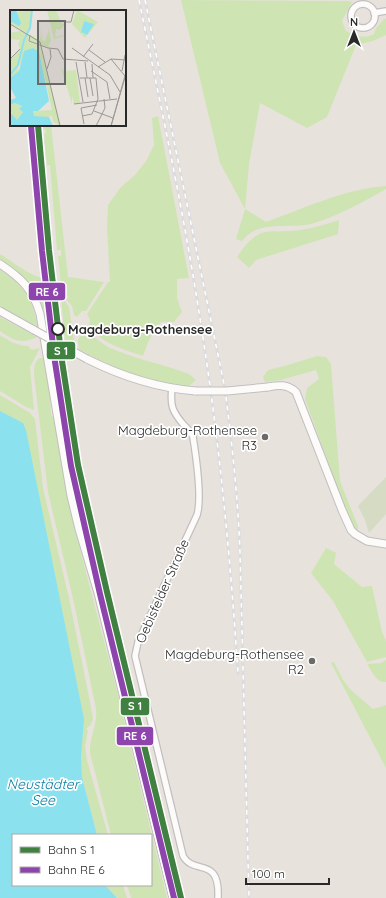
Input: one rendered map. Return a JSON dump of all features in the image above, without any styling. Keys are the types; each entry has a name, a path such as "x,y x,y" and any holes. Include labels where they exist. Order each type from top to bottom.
{"street":[{"path":"359,4 368,5 373,9 374,13 375,18 373,23 364,28 359,28 354,25 350,18 350,13 353,8 359,4"},
{"path":"374,13 386,11"},
{"path":"0,264 17,275 30,289 40,314 67,475 78,529 98,593 173,898"},
{"path":"0,311 87,359 112,371 135,379 172,388 196,390 227,391 284,385 289,387 296,392 351,530 366,541 386,544"},
{"name":"Oebisfelder Straße","path":"172,388 171,401 173,410 193,437 199,507 197,516 138,642 135,656 183,856 190,864 206,868 213,872 218,886 218,898"}],"green space":[{"path":"181,0 349,1 352,2 342,21 346,31 363,37 374,34 376,28 384,19 386,19 386,35 373,41 356,45 327,117 307,128 260,103 249,164 245,209 220,163"},
{"path":"158,116 189,278 177,279 177,298 182,312 174,322 161,322 149,340 143,356 113,345 99,337 89,325 90,320 87,314 108,282 110,282 107,227 108,205 121,187 135,175 146,161 154,145 152,118"},
{"path":"43,126 51,126 68,277 104,282 86,311 82,311 77,317 74,315 72,306 66,299 68,297 62,293 58,256 61,256 61,250 57,250 50,165 47,165 44,134 46,133 46,130"},
{"path":"386,186 386,189 377,194 330,217 311,224 267,227 250,233 242,241 236,239 245,209 266,222 340,195"},
{"path":"41,201 43,206 55,315 48,309 45,310 48,316 48,332 46,331 38,297 33,289 20,274 0,260 0,254 28,272 44,277"},
{"path":"339,220 338,234 256,260 249,268 237,257 245,245 260,234 267,232 306,229"},
{"path":"0,270 22,288 30,300 38,327 0,307"},
{"path":"61,296 69,307 75,347 65,342"},
{"path":"0,317 37,337 22,341 9,337 0,331"},
{"path":"83,333 93,336 110,348 189,374 196,380 189,386 160,382 119,369 79,349 78,339"},
{"path":"0,335 16,344 28,346 32,350 40,348 30,367 34,410 26,407 0,391"},
{"path":"47,343 54,347 56,363 54,363 56,373 59,373 68,431 70,431 81,491 179,898 175,898 95,566 83,535 73,492"},
{"path":"317,356 326,357 331,364 340,481 358,526 358,530 355,530 353,527 341,498 305,399 307,388 319,379 316,370 281,380 265,382 263,377 268,370"},
{"path":"43,358 44,360 50,397 51,415 54,418 74,526 117,691 152,834 111,834 90,753 96,720 96,709 74,603 48,492 34,375 35,363 38,359"},
{"path":"0,395 30,413 35,419 43,488 69,598 93,719 90,726 86,729 88,730 85,747 87,760 108,834 97,834 82,777 81,756 8,416 0,411"},
{"path":"386,477 386,514 369,533 365,520 358,506"},
{"path":"326,548 336,553 334,564 362,587 372,586 382,632 386,641 386,657 367,662 333,601 311,573"},
{"path":"386,660 386,682 383,682 377,679 367,664 381,663"},
{"path":"334,662 343,680 350,689 373,709 386,705 386,768 331,663"},
{"path":"152,836 167,898 131,898 127,886 152,886"},
{"path":"106,886 123,886 127,898 117,898"}],"water":[{"name":"Neustädter See","path":"0,411 23,423 26,430 84,719 81,756 82,777 97,834 12,834 12,886 106,886 117,898 0,898"}],"railway":[{"path":"139,0 178,191 192,268 212,398 231,582 238,674"},
{"path":"145,0 225,389 230,430 240,553 249,898"}],"transit line":[{"path":"31,126 42,251 55,362 71,466 100,594 174,898"},
{"path":"38,126 49,250 62,361 78,465 181,898"}],"place":[{"name":"Magdeburg-Rothensee","path":"58,329"},
{"name":"Magdeburg-Rothensee R3","path":"265,437"},
{"name":"Magdeburg-Rothensee R2","path":"312,661"}]}
